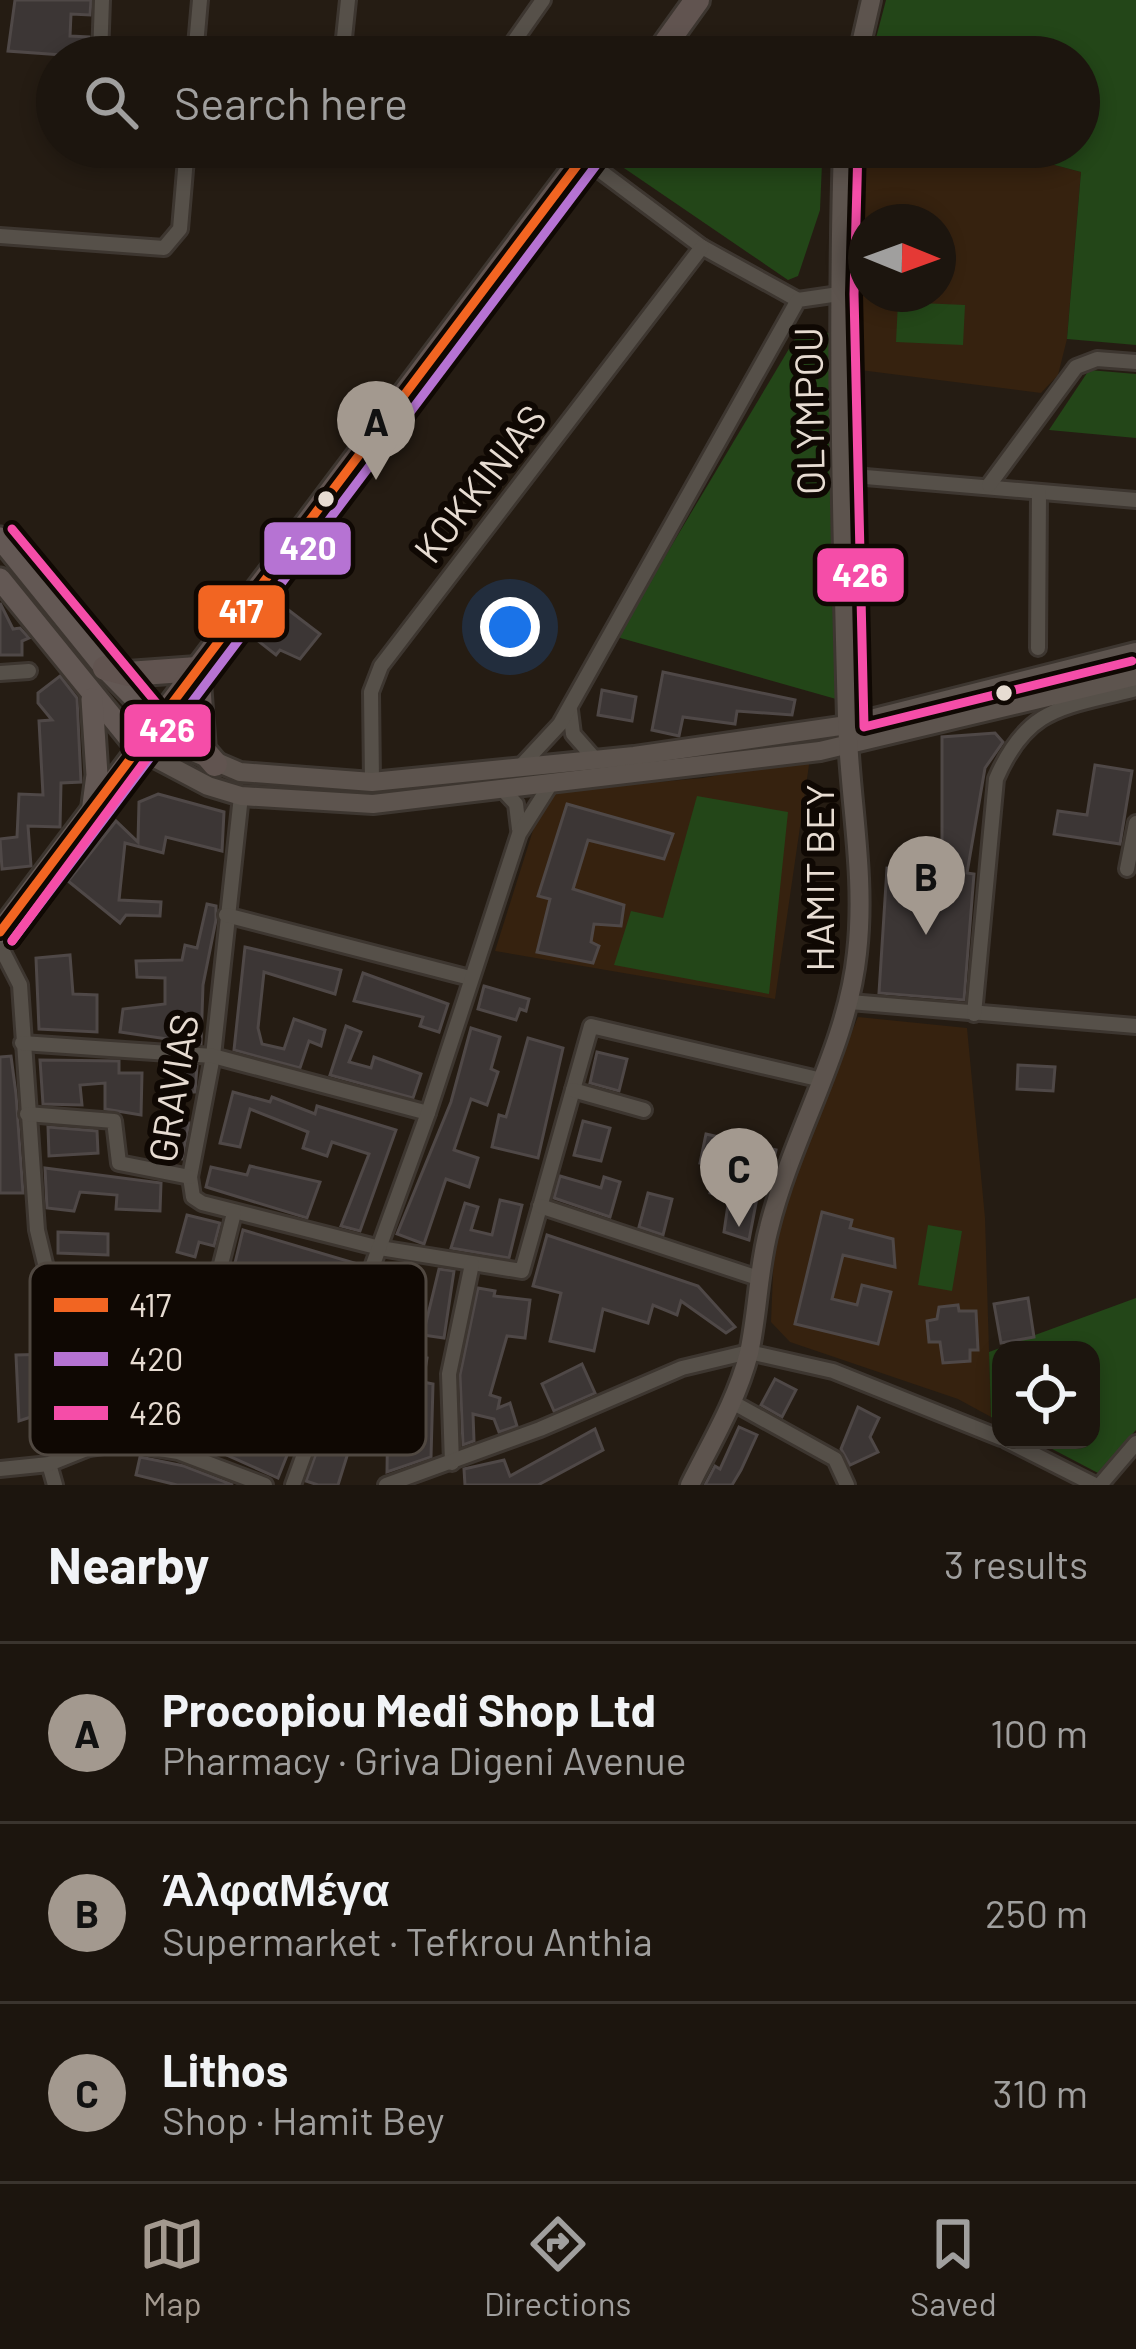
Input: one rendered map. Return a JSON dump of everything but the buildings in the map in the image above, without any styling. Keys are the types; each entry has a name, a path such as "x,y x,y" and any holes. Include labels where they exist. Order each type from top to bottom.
{"highway":[{"path":"671,36 697,0"},
{"path":"138,749 575,168"},
{"path":"105,668 128,674 197,669"},
{"path":"197,669 203,749 215,764"}],"main road":[{"path":"863,36 871,0"},
{"name":"OLYMPOU","path":"842,168 839,293 849,746"},
{"path":"0,538 105,668 184,748 215,764 294,779 372,782 595,759 847,724 1136,652"},
{"path":"0,579 138,749 208,786 241,796 347,805 550,785 849,746 1136,676"},
{"path":"90,692 98,775 92,812"},
{"name":"HAMIT BEY","path":"690,1485 732,1402 749,1352 758,1278 790,1150 850,1002 860,905 849,746"},
{"path":"4,918 138,749"}],"street":[{"path":"101,36 102,0"},
{"path":"197,36 200,0"},
{"path":"344,36 348,0"},
{"path":"517,36 543,0"},
{"path":"0,236 164,248 181,229 185,168"},
{"path":"606,168 702,247 798,300 839,293"},
{"name":"KOKKINIAS","path":"372,782 371,692 381,666 702,247"},
{"path":"520,767 550,737 570,705 798,300"},
{"path":"988,485 1076,368 1097,359 1136,362"},
{"path":"842,475 1136,500"},
{"path":"1037,648 1039,493"},
{"path":"0,673 29,671"},
{"path":"974,1014 996,779 1007,752 1017,736 1044,713 1136,689"},
{"path":"570,705 573,734 595,759"},
{"path":"374,1263 519,834 534,802 550,785"},
{"path":"503,790 518,810 519,834"},
{"name":"GRAVIAS","path":"241,796 213,1056 190,1177 194,1197 234,1213 380,1248 525,1270 540,1206"},
{"path":"1126,869 1136,823"},
{"path":"226,915 470,978"},
{"path":"0,946 20,985 26,1114 37,1230 45,1263"},
{"path":"850,1002 1136,1026"},
{"path":"758,1278 540,1206 591,1026 822,1080"},
{"path":"22,1042 213,1056 428,1113"},
{"path":"573,1090 644,1110"},
{"path":"26,1114 114,1121 119,1163 190,1177"},
{"path":"221,1263 234,1213"},
{"path":"452,1463 448,1374 472,1264"},
{"path":"386,1485 452,1463 682,1368 749,1352 832,1372 992,1435"},
{"path":"732,1402 835,1459 847,1485"},
{"path":"1026,1449 1106,1483 1136,1444"},
{"path":"0,1469 50,1464 72,1455"},
{"path":"186,1455 265,1485"},
{"path":"293,1485 304,1455"},
{"path":"50,1464 56,1485"}],"shaded area":[{"path":"856,168 1066,168 1081,172 1067,339 1058,375 1041,393 852,369 853,312 956,312 956,204 855,204"},
{"path":"810,758 775,999 495,951 540,808 557,791 703,778"},
{"path":"858,1017 967,1028 985,1218 991,1417 958,1399 790,1342 771,1322 774,1249 790,1181"}],"green space":[{"path":"886,0 1136,0 1136,345 1067,339 1081,172 1066,168 1100,168 1100,36 877,36"},
{"path":"624,168 822,168 820,210 798,276 788,280"},
{"path":"956,305 965,305 963,345 896,342 898,312 956,312"},
{"path":"802,327 833,334 836,699 617,637"},
{"path":"1089,370 1136,374 1136,438 1049,430"},
{"path":"697,796 788,812 769,994 614,965 631,911 663,918"},
{"path":"928,1225 962,1231 952,1291 918,1285"},
{"path":"1136,1298 1136,1430 1098,1473 1052,1449 1100,1449 1100,1341 1019,1341"},
{"path":"992,1351 992,1418 991,1417"}],"transit line":[{"name":"417","path":"0,932 575,168"},
{"name":"420","path":"12,941 594,168"},
{"name":"426","path":"857,168 854,294 864,727 1132,661"},
{"name":"426","path":"12,529 173,723 12,941"}],"place":[{"name":"Procopiou Medi Shop Ltd","path":"376,480"},
{"name":"ΆλφαΜέγα","path":"926,935"},
{"name":"Lithos","path":"739,1227"}]}
